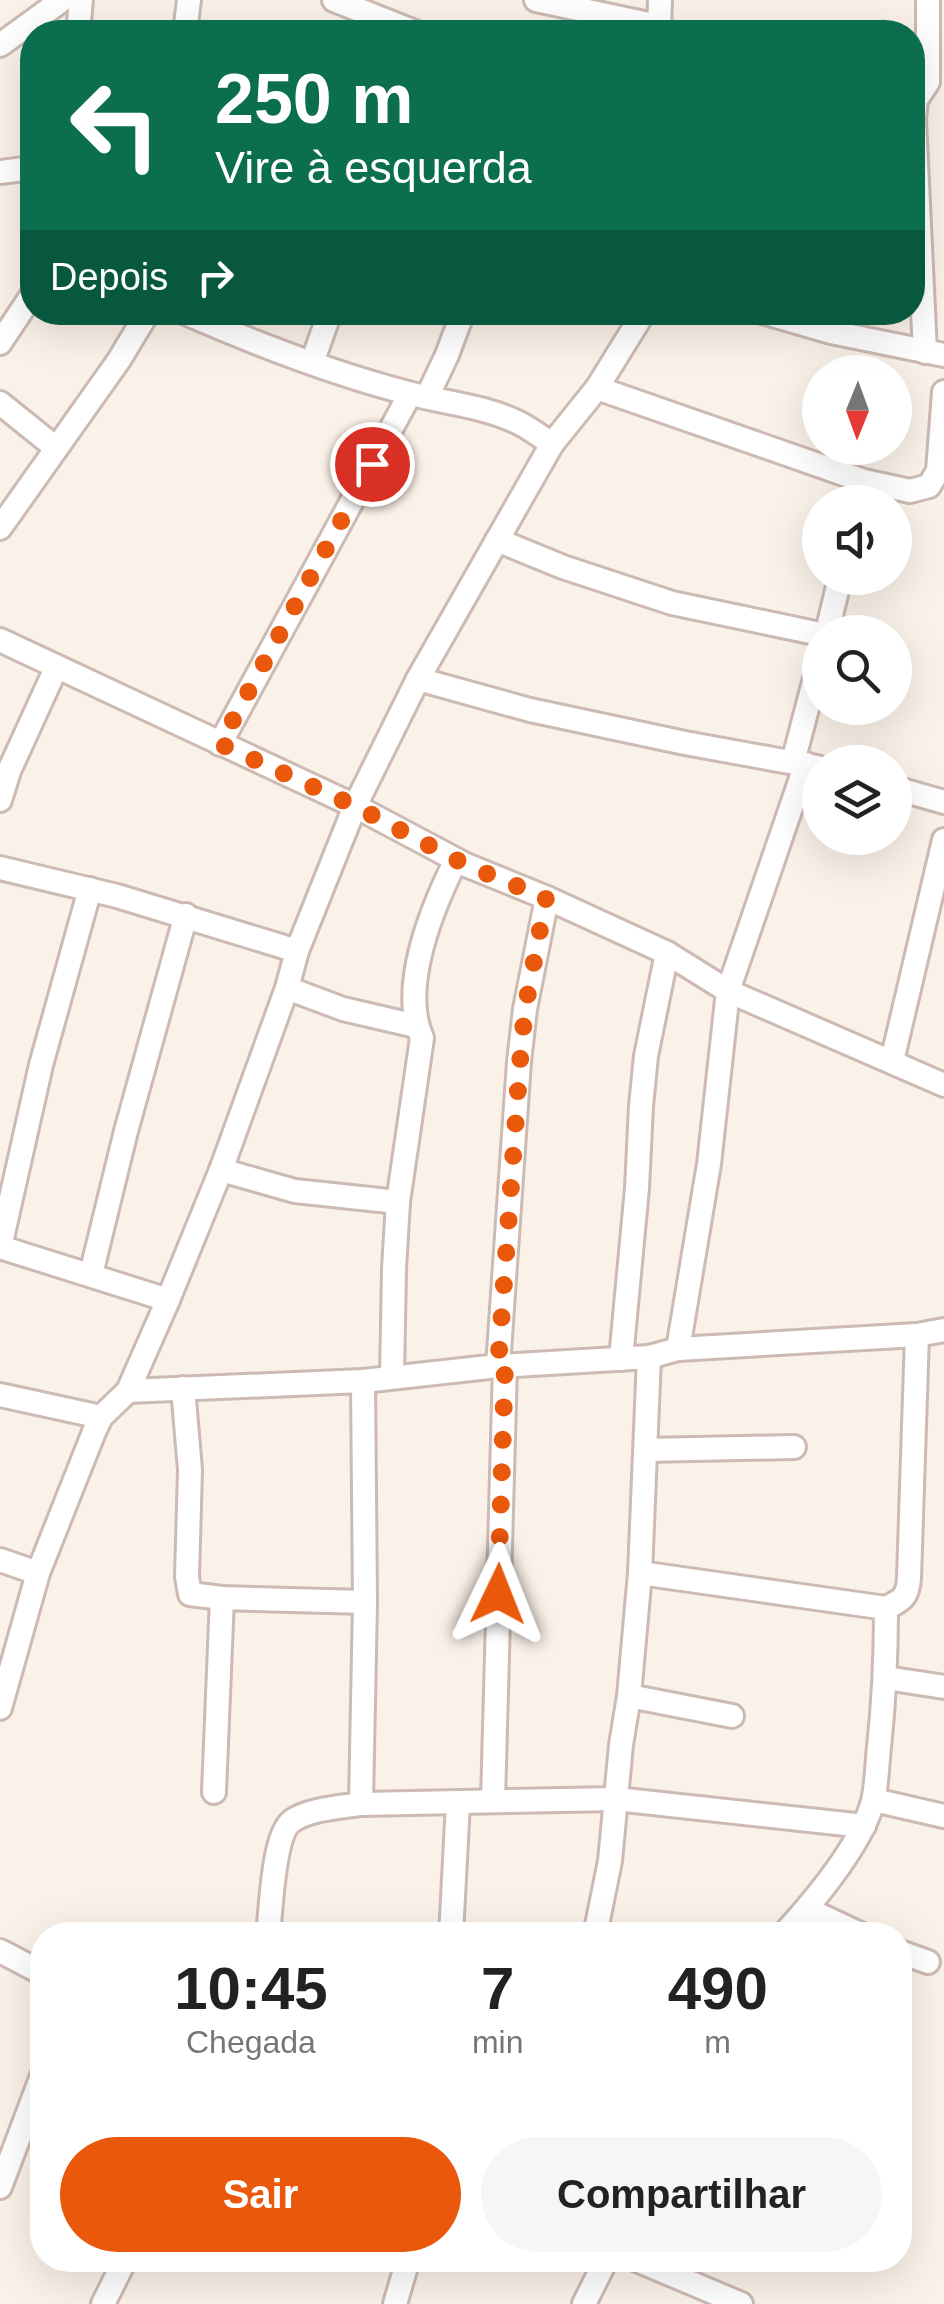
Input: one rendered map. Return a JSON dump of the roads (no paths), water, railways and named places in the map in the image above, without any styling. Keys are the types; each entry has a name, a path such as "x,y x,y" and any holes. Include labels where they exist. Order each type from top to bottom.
{"street":[{"path":"34,20 62,0"},
{"path":"334,0 385,20"},
{"path":"536,0 620,20"},
{"path":"928,0 928,81"},
{"path":"825,325 934,354 925,248"},
{"path":"0,343 20,313"},
{"path":"2,518 120,360 140,325"},
{"path":"212,325 312,363 518,423 552,444"},
{"path":"312,363 325,325"},
{"path":"220,744 418,395 447,355 458,325"},
{"path":"0,1708 38,1573 101,1417 128,1390 168,1300 221,1170 297,952 355,806 418,679 552,444 597,388 636,325"},
{"path":"597,388 843,485"},
{"path":"912,491 921,490 934,480 938,471 944,392"},
{"path":"0,404 56,448"},
{"path":"497,540 563,567 672,603 802,629"},
{"path":"0,640 355,806 456,860 667,953 728,991 944,1085"},
{"path":"0,800 4,769 56,668"},
{"path":"418,679 562,718 802,764"},
{"path":"678,1349 710,1164 728,991 802,777"},
{"path":"912,793 944,802"},
{"path":"892,1061 944,840"},
{"path":"392,1377 398,1202 422,1038 416,1026 414,989 424,943 456,860"},
{"path":"0,868 186,916 297,952"},
{"path":"90,889 41,1065 0,1247 168,1300"},
{"path":"493,1800 502,1366 520,1062 525,1009 546,898"},
{"path":"91,1274 186,916"},
{"path":"621,1359 638,1188 644,1073 667,953"},
{"path":"287,988 343,1009 416,1026"},
{"path":"221,1170 295,1191 398,1202"},
{"path":"128,1390 363,1381 502,1366 649,1357 678,1349 917,1336 944,1330"},
{"path":"640,1572 886,1608 902,1601 908,1592 917,1336"},
{"path":"598,1922 610,1860 621,1745 630,1696 640,1572 649,1357"},
{"path":"362,1804 363,1381"},
{"path":"183,1388 190,1470 188,1591 193,1596 222,1598 364,1602"},
{"path":"0,1394 101,1417"},
{"path":"646,1450 794,1447"},
{"path":"0,1560 38,1573"},
{"path":"214,1792 222,1598"},
{"path":"794,1922 837,1868 864,1826 874,1800 886,1678 886,1608"},
{"path":"886,1678 944,1688"},
{"path":"630,1696 732,1716"},
{"path":"269,1922 284,1830 293,1820 312,1813 362,1804 616,1798 864,1826"},
{"path":"874,1800 944,1816"},
{"path":"452,1922 458,1803"},
{"path":"806,1910 833,1922"},
{"path":"0,1951 30,1967"},
{"path":"912,1956 928,1962"},
{"path":"0,2186 30,2120"},
{"path":"103,2304 119,2272"},
{"path":"395,2304 404,2272"},
{"path":"584,2304 600,2272"},
{"path":"665,2272 741,2304"}]}
